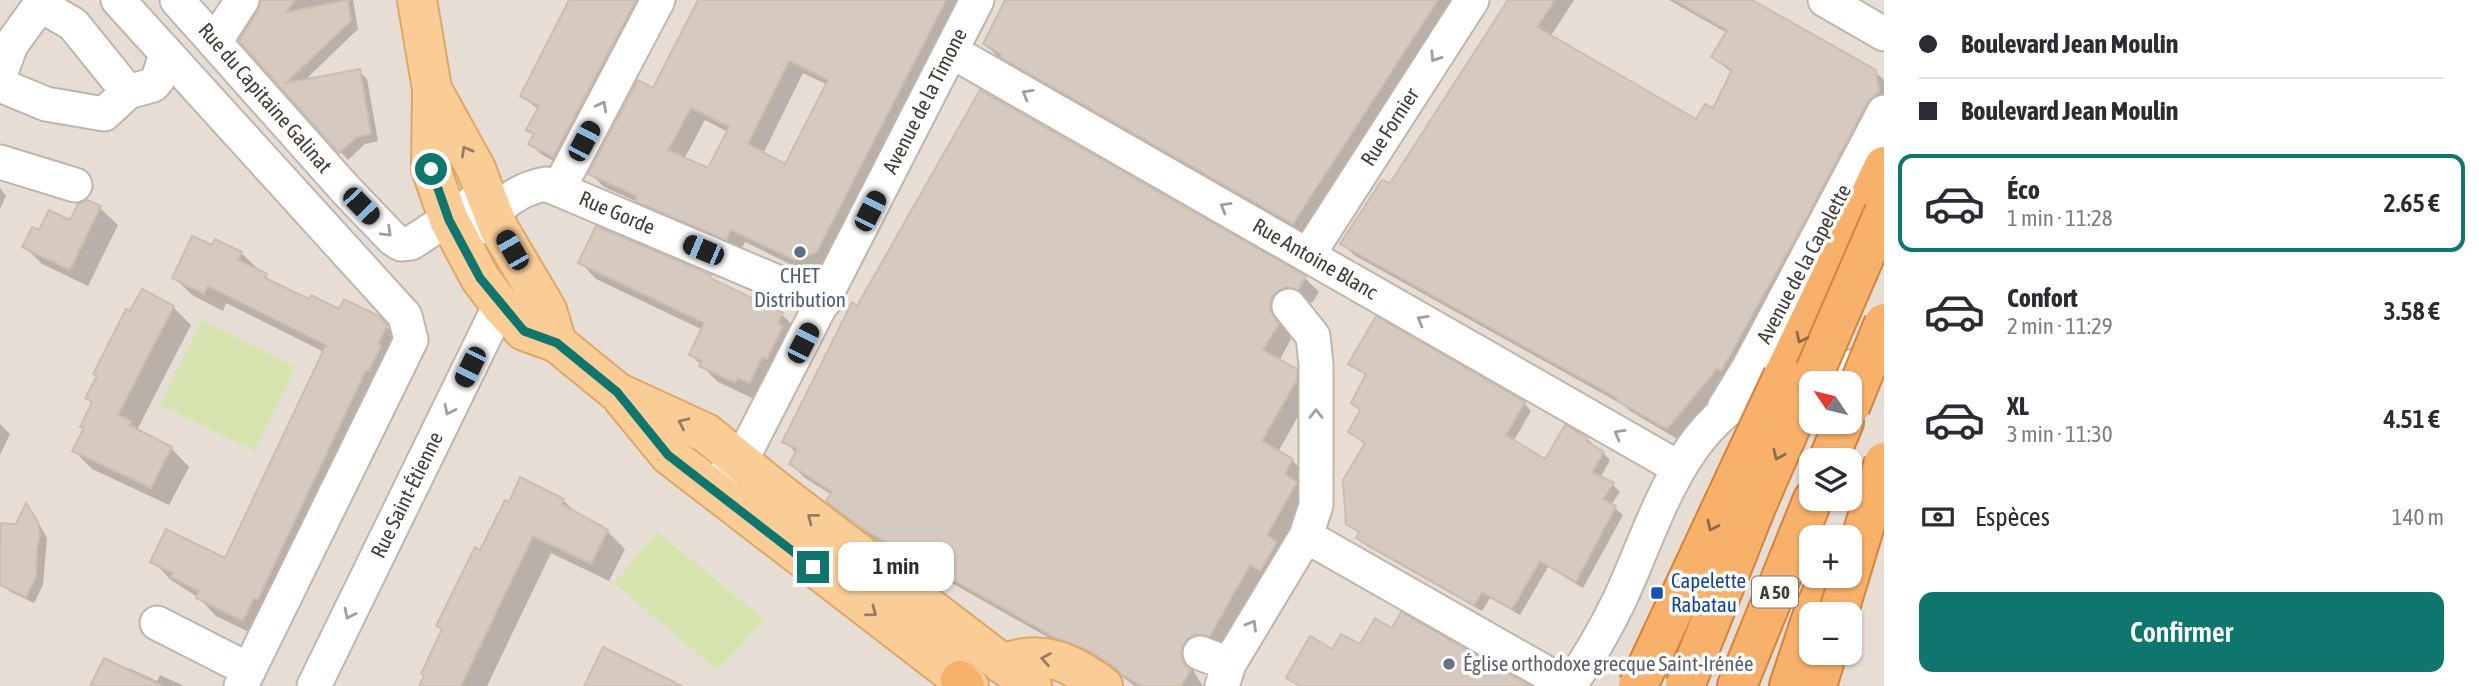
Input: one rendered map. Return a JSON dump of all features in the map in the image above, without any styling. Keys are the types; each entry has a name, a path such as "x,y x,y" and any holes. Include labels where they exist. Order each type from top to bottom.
{"highway":[{"path":"1638,686 1731,483 1884,166"},
{"name":"A 50","path":"1685,686 1756,507 1884,212"},
{"path":"1862,377 1884,323"},
{"path":"1850,525 1884,442"},
{"path":"1842,602 1884,462"},
{"name":"A 50","path":"1737,686 1808,511"},
{"path":"1789,686 1799,656"},
{"path":"1817,686 1821,665"}],"main road":[{"path":"417,0 432,89 431,169 455,231 480,278 500,305 524,331 557,343 617,392 668,455 964,684"},
{"path":"432,89 476,169 499,229 547,310 557,343"},
{"path":"617,392 706,433 1032,686"},
{"path":"1002,664 1019,657 1048,656 1088,675 1103,686"}],"street":[{"path":"118,0 405,316 411,340 245,678 157,623"},
{"name":"Rue du Capitaine Galinat","path":"177,0 393,239 401,244 411,243 455,231 489,203"},
{"path":"215,42 242,0"},
{"path":"559,188 658,0"},
{"name":"Avenue de la Timone","path":"702,481 720,479 740,461 977,0"},
{"name":"Rue Fornier","path":"1308,254 1472,0"},
{"path":"1825,0 1884,34"},
{"path":"0,75 11,45 40,5 73,24 128,92"},
{"name":"Rue Antoine Blanc","path":"951,51 1679,468"},
{"path":"0,85 46,104 104,114 128,92 153,85 158,79 166,54"},
{"name":"Avenue de la Capelette","path":"1569,686 1597,644 1679,468 1720,414 1755,355 1884,112"},
{"path":"0,162 75,186"},
{"name":"Rue Gorde","path":"489,203 511,197 533,186 546,184 824,302"},
{"name":"Rue Saint-Étienne","path":"314,686 500,305"},
{"path":"1217,668 1306,536 1316,505 1316,365 1313,336 1289,306"},
{"name":"Avenue de la Capelette","path":"1833,370 1884,350"},
{"name":"Avenue de la Capelette","path":"1720,414 1755,392 1833,370 1884,360"},
{"path":"1843,602 1884,502"},
{"path":"1306,536 1569,686"},
{"path":"1808,686 1818,665"}],"shaded area":[{"path":"0,0 1884,0 1884,686 0,686"}],"green space":[{"path":"202,320 296,367 255,451 160,405"},
{"path":"657,532 765,620 717,670 614,583"}],"building":[{"path":"261,0 295,0 286,12 348,0 351,21 286,83 360,69 371,134 357,137 339,153 239,41"},
{"path":"569,0 636,0 553,157 528,144 534,134 526,130 539,106 520,96"},
{"path":"698,0 946,0 817,252 794,260 731,230 726,240 635,201 637,196 588,174 638,80 653,88","holes":["789,61 828,80 785,164 748,144","691,108 729,127 708,168 668,150"]},
{"path":"1005,0 1438,0 1293,224 1000,57 1001,54 983,44"},
{"path":"1508,0 1555,0 1537,27 1696,119 1705,104 1713,108 1732,70 1711,57 1727,30 1675,0 1752,0 1876,70 1879,91 1867,103 1721,371 1717,369 1667,429 1616,400 1617,398 1340,244 1382,180 1390,183"},
{"path":"980,90 1306,276 1298,290 1285,287 1271,298 1270,310 1279,324 1263,350 1297,369 1297,380 1262,441 1293,459 1285,474 1297,482 1267,535 1277,542 1260,571 1250,565 1210,636 1196,634 1188,638 1182,646 1181,657 1191,670 1181,686 1142,686 1090,651 1056,638 858,526 826,501 832,492 789,464 797,449 782,442 852,302 857,306"},
{"path":"87,200 101,206 70,270 22,247 32,227 39,230 49,210 70,220 78,204"},
{"path":"596,226 711,275 710,278 783,313 778,324 783,326 767,359 762,357 750,383 738,378 735,383 699,366 702,361 689,355 704,323 578,263"},
{"path":"192,236 212,245 215,239 242,252 238,260 267,274 265,278 309,299 311,295 339,309 344,299 379,316 387,325 369,371 366,370 258,599 254,598 243,621 196,598 199,591 171,577 173,573 150,562 166,529 225,558 326,345 208,286 204,294 172,278"},
{"path":"142,289 174,306 118,415 131,421 129,425 172,447 151,488 72,451 84,428 80,427 92,402 85,398 97,376 93,374 126,309 130,311"},
{"path":"1376,316 1525,402 1506,435 1545,459 1565,425 1588,438 1586,441 1604,452 1592,472 1614,483 1603,499 1616,506 1576,582 1540,561 1512,609 1482,592 1474,605 1356,538 1359,532 1346,524 1343,480 1365,443 1348,432 1360,410 1351,403 1366,374 1348,364"},
{"path":"520,477 564,499 562,504 608,530 591,564 533,536 461,686 419,686 424,676 421,674 442,629 436,626 475,547 480,550 505,500 509,502"},
{"path":"26,503 38,522 40,536 36,577 26,597 0,585 0,559 1,523 16,524"},
{"path":"1401,612 1530,686 1300,686 1286,678 1310,636 1332,649 1341,634 1360,644 1375,618 1392,628"},
{"path":"603,647 682,686 584,686"},
{"path":"104,658 162,686 90,686"}],"place":[{"name":"CHET Distribution","path":"800,252"},
{"name":"Capelette Rabatau","path":"1657,593"},
{"name":"Église orthodoxe grecque Saint-Irénée","path":"1449,664"}],"route":[{"path":"431,169 449,220 480,278 524,331 557,343 617,392 668,455 813,567"}]}
